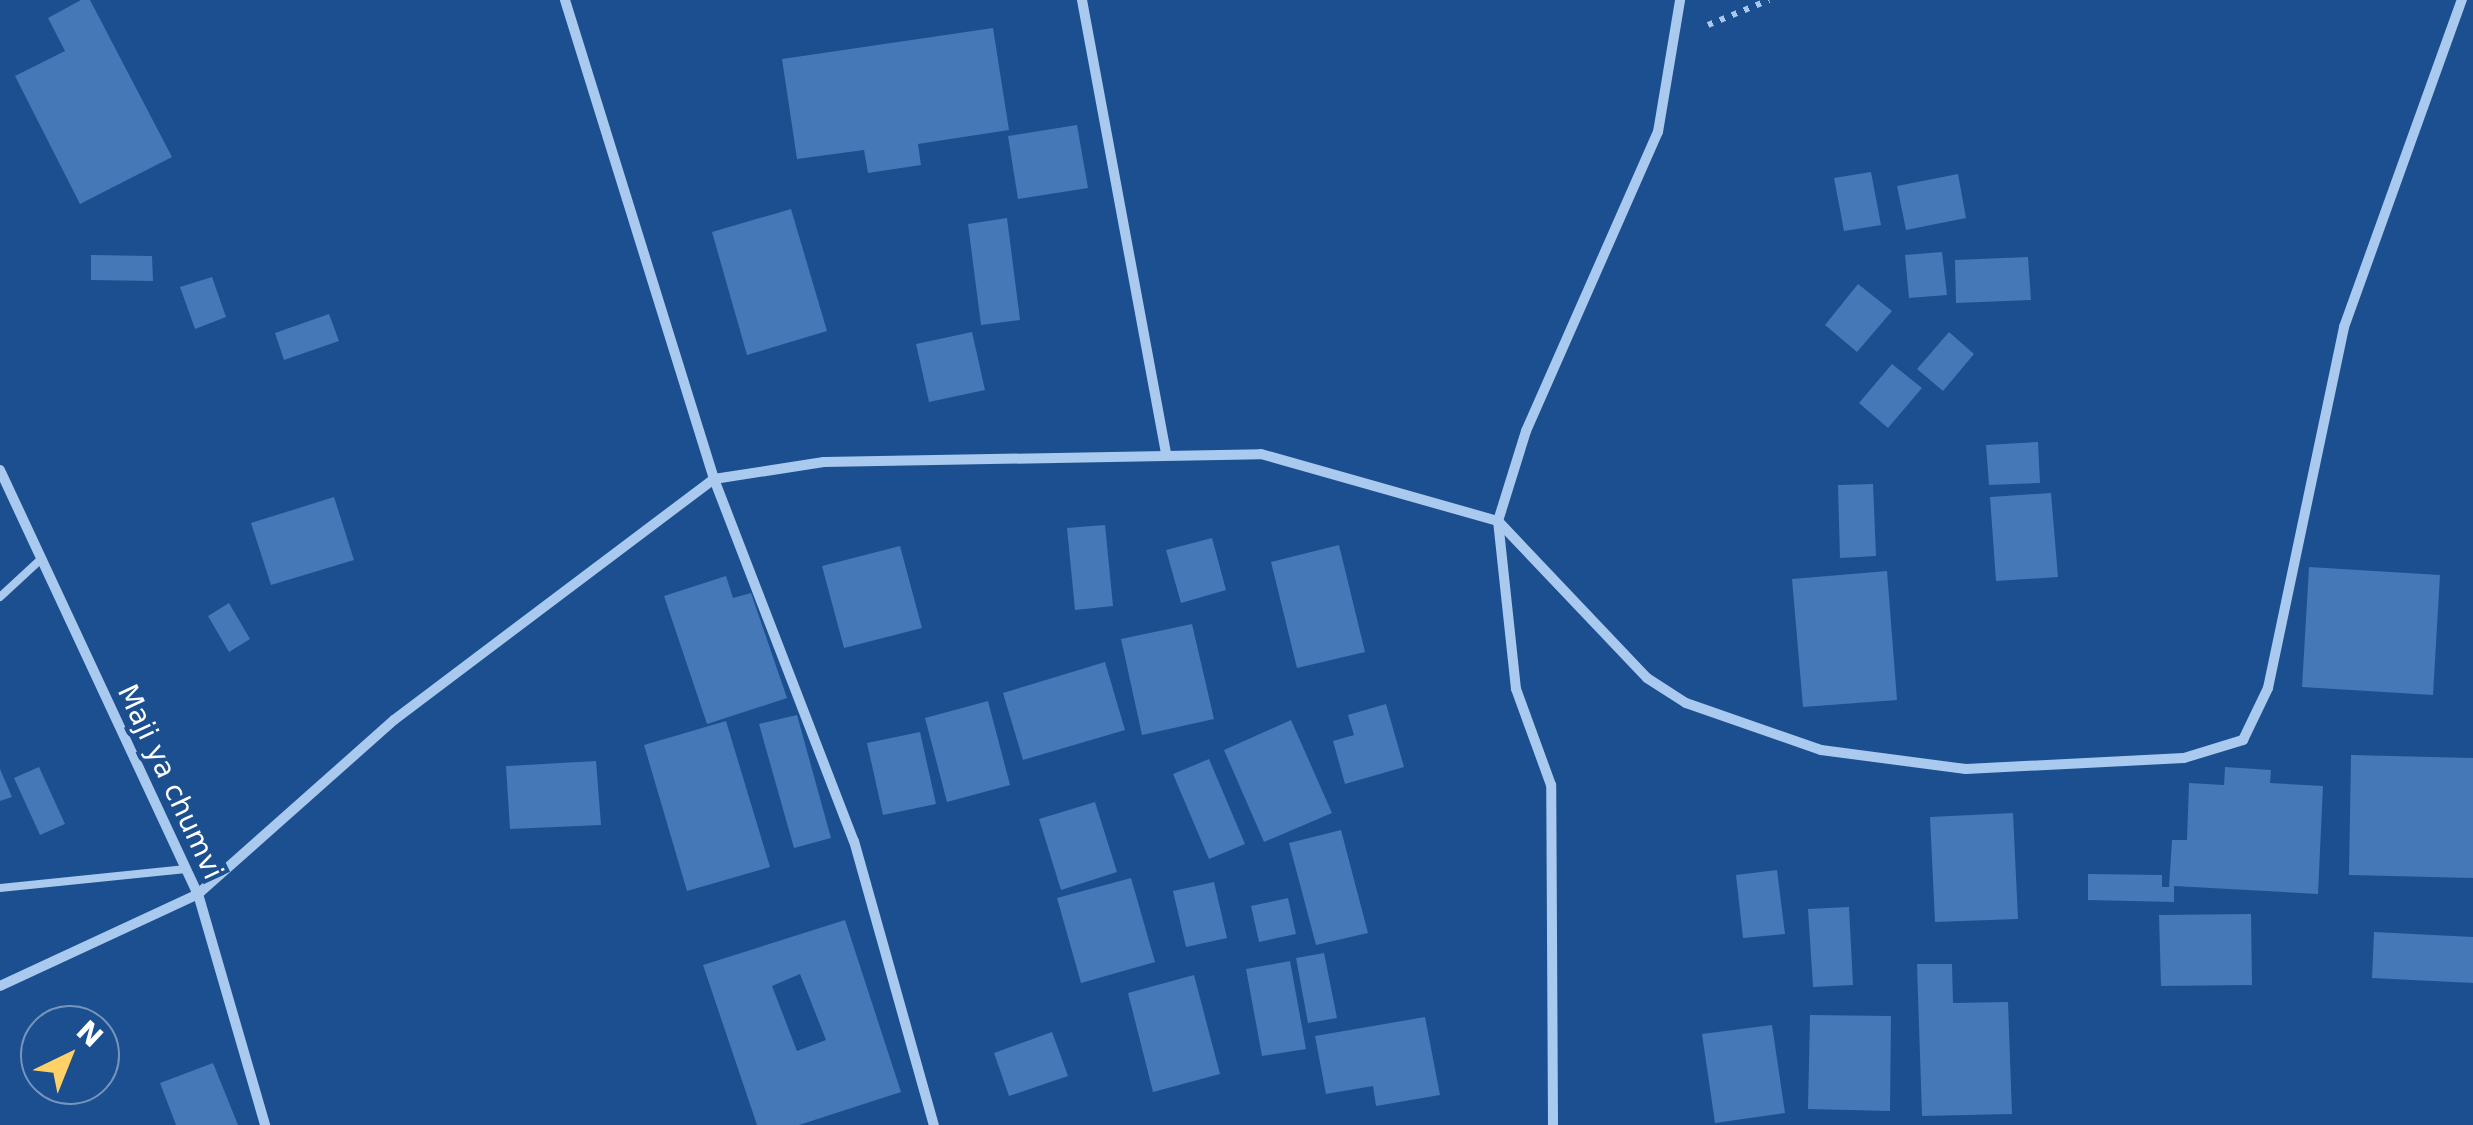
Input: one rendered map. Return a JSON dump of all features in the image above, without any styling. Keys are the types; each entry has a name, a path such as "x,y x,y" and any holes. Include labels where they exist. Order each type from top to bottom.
{"street":[{"path":"565,0 714,479 854,842 934,1125"},
{"path":"1082,0 1166,455"},
{"path":"1553,1125 1552,785 1516,689 1498,521 1526,430 1658,132 1680,0"},
{"path":"0,986 198,894 394,720 714,479 824,462 1261,454 1498,521 1647,678 1686,703 1820,750 1966,769 2184,758 2242,740 2268,688 2344,328 2462,0"},
{"name":"Maji ya chumvi","path":"0,470 198,894 264,1125"}],"lane":[{"path":"0,597 41,559"},
{"path":"0,888 186,869"}],"path":[{"path":"1675,40 1769,0"}],"building":[{"path":"81,0 90,0 172,157 80,204 15,76 65,51 48,18"},
{"path":"993,28 1009,130 918,144 921,165 868,173 864,150 797,159 782,59"},
{"path":"1077,125 1088,188 1018,199 1008,136"},
{"path":"1871,172 1881,225 1844,231 1834,178"},
{"path":"1958,174 1966,218 1906,230 1897,186"},
{"path":"791,209 827,331 747,355 712,232"},
{"path":"1007,218 1020,320 981,325 968,224"},
{"path":"1942,252 1947,295 1909,298 1905,255"},
{"path":"91,255 152,256 153,281 91,280"},
{"path":"2028,257 2031,300 1956,303 1955,260"},
{"path":"212,277 226,317 195,329 180,287"},
{"path":"1858,284 1892,311 1857,352 1825,325"},
{"path":"329,314 339,341 284,360 275,333"},
{"path":"972,332 985,390 929,402 916,344"},
{"path":"1949,332 1974,354 1943,391 1917,369"},
{"path":"1892,364 1922,388 1888,428 1859,403"},
{"path":"2038,442 2040,483 1989,485 1986,445"},
{"path":"1873,484 1876,556 1840,558 1838,485"},
{"path":"2051,493 2058,577 1996,581 1990,497"},
{"path":"334,497 354,560 271,585 251,523"},
{"path":"1105,525 1113,606 1075,610 1067,528"},
{"path":"1212,538 1226,590 1181,603 1166,550"},
{"path":"1339,545 1365,652 1297,668 1271,562"},
{"path":"900,546 922,628 844,648 822,566"},
{"path":"2309,567 2440,575 2433,695 2302,687"},
{"path":"1887,571 1897,700 1803,707 1792,579"},
{"path":"726,576 733,598 751,593 787,698 707,724 664,596"},
{"path":"229,603 250,639 229,652 208,616"},
{"path":"1192,624 1214,719 1142,735 1121,639"},
{"path":"1105,662 1125,730 1023,760 1003,693"},
{"path":"988,701 1010,785 947,802 925,718"},
{"path":"1386,704 1404,767 1345,784 1333,741 1354,735 1348,715"},
{"path":"797,715 831,838 794,848 759,724"},
{"path":"1291,720 1332,813 1264,842 1224,750"},
{"path":"726,721 770,867 687,891 644,745"},
{"path":"920,732 936,804 883,815 867,743"},
{"path":"2351,755 2473,758 2473,878 2349,875"},
{"path":"1209,759 1245,844 1209,859 1173,774"},
{"path":"596,761 601,825 510,829 506,766"},
{"path":"39,767 65,824 40,835 14,778"},
{"path":"2225,767 2271,770 2270,783 2323,786 2318,894 2174,886 2174,902 2088,900 2088,874 2162,875 2162,887 2169,887 2172,840 2187,840 2189,783 2224,785"},
{"path":"0,769 12,797 0,801"},
{"path":"1095,802 1117,872 1061,890 1039,819"},
{"path":"2013,813 2018,919 1935,922 1930,817"},
{"path":"1341,830 1368,933 1316,945 1289,843"},
{"path":"1777,870 1785,934 1743,938 1736,875"},
{"path":"1131,878 1155,962 1081,983 1057,898"},
{"path":"1214,882 1227,938 1186,947 1173,891"},
{"path":"1288,898 1296,934 1259,942 1251,906"},
{"path":"1849,907 1853,985 1813,987 1808,909"},
{"path":"2251,914 2252,985 2161,986 2159,915"},
{"path":"845,920 901,1092 799,1125 757,1125 703,965","holes":["800,974 826,1040 797,1051 772,986"]},
{"path":"2374,932 2473,937 2473,983 2372,978"},
{"path":"1324,953 1337,1018 1308,1023 1296,958"},
{"path":"1290,961 1306,1049 1262,1056 1246,969"},
{"path":"1917,964 1952,964 1953,1003 2008,1002 2012,1114 1922,1116"},
{"path":"1194,975 1220,1074 1153,1092 1128,993"},
{"path":"1810,1015 1891,1016 1890,1111 1808,1109"},
{"path":"1425,1017 1440,1095 1376,1106 1373,1086 1326,1094 1315,1036"},
{"path":"1772,1025 1785,1113 1715,1123 1702,1034"},
{"path":"1052,1032 1068,1076 1009,1096 994,1053"},
{"path":"213,1063 238,1125 176,1125 160,1083"}]}
